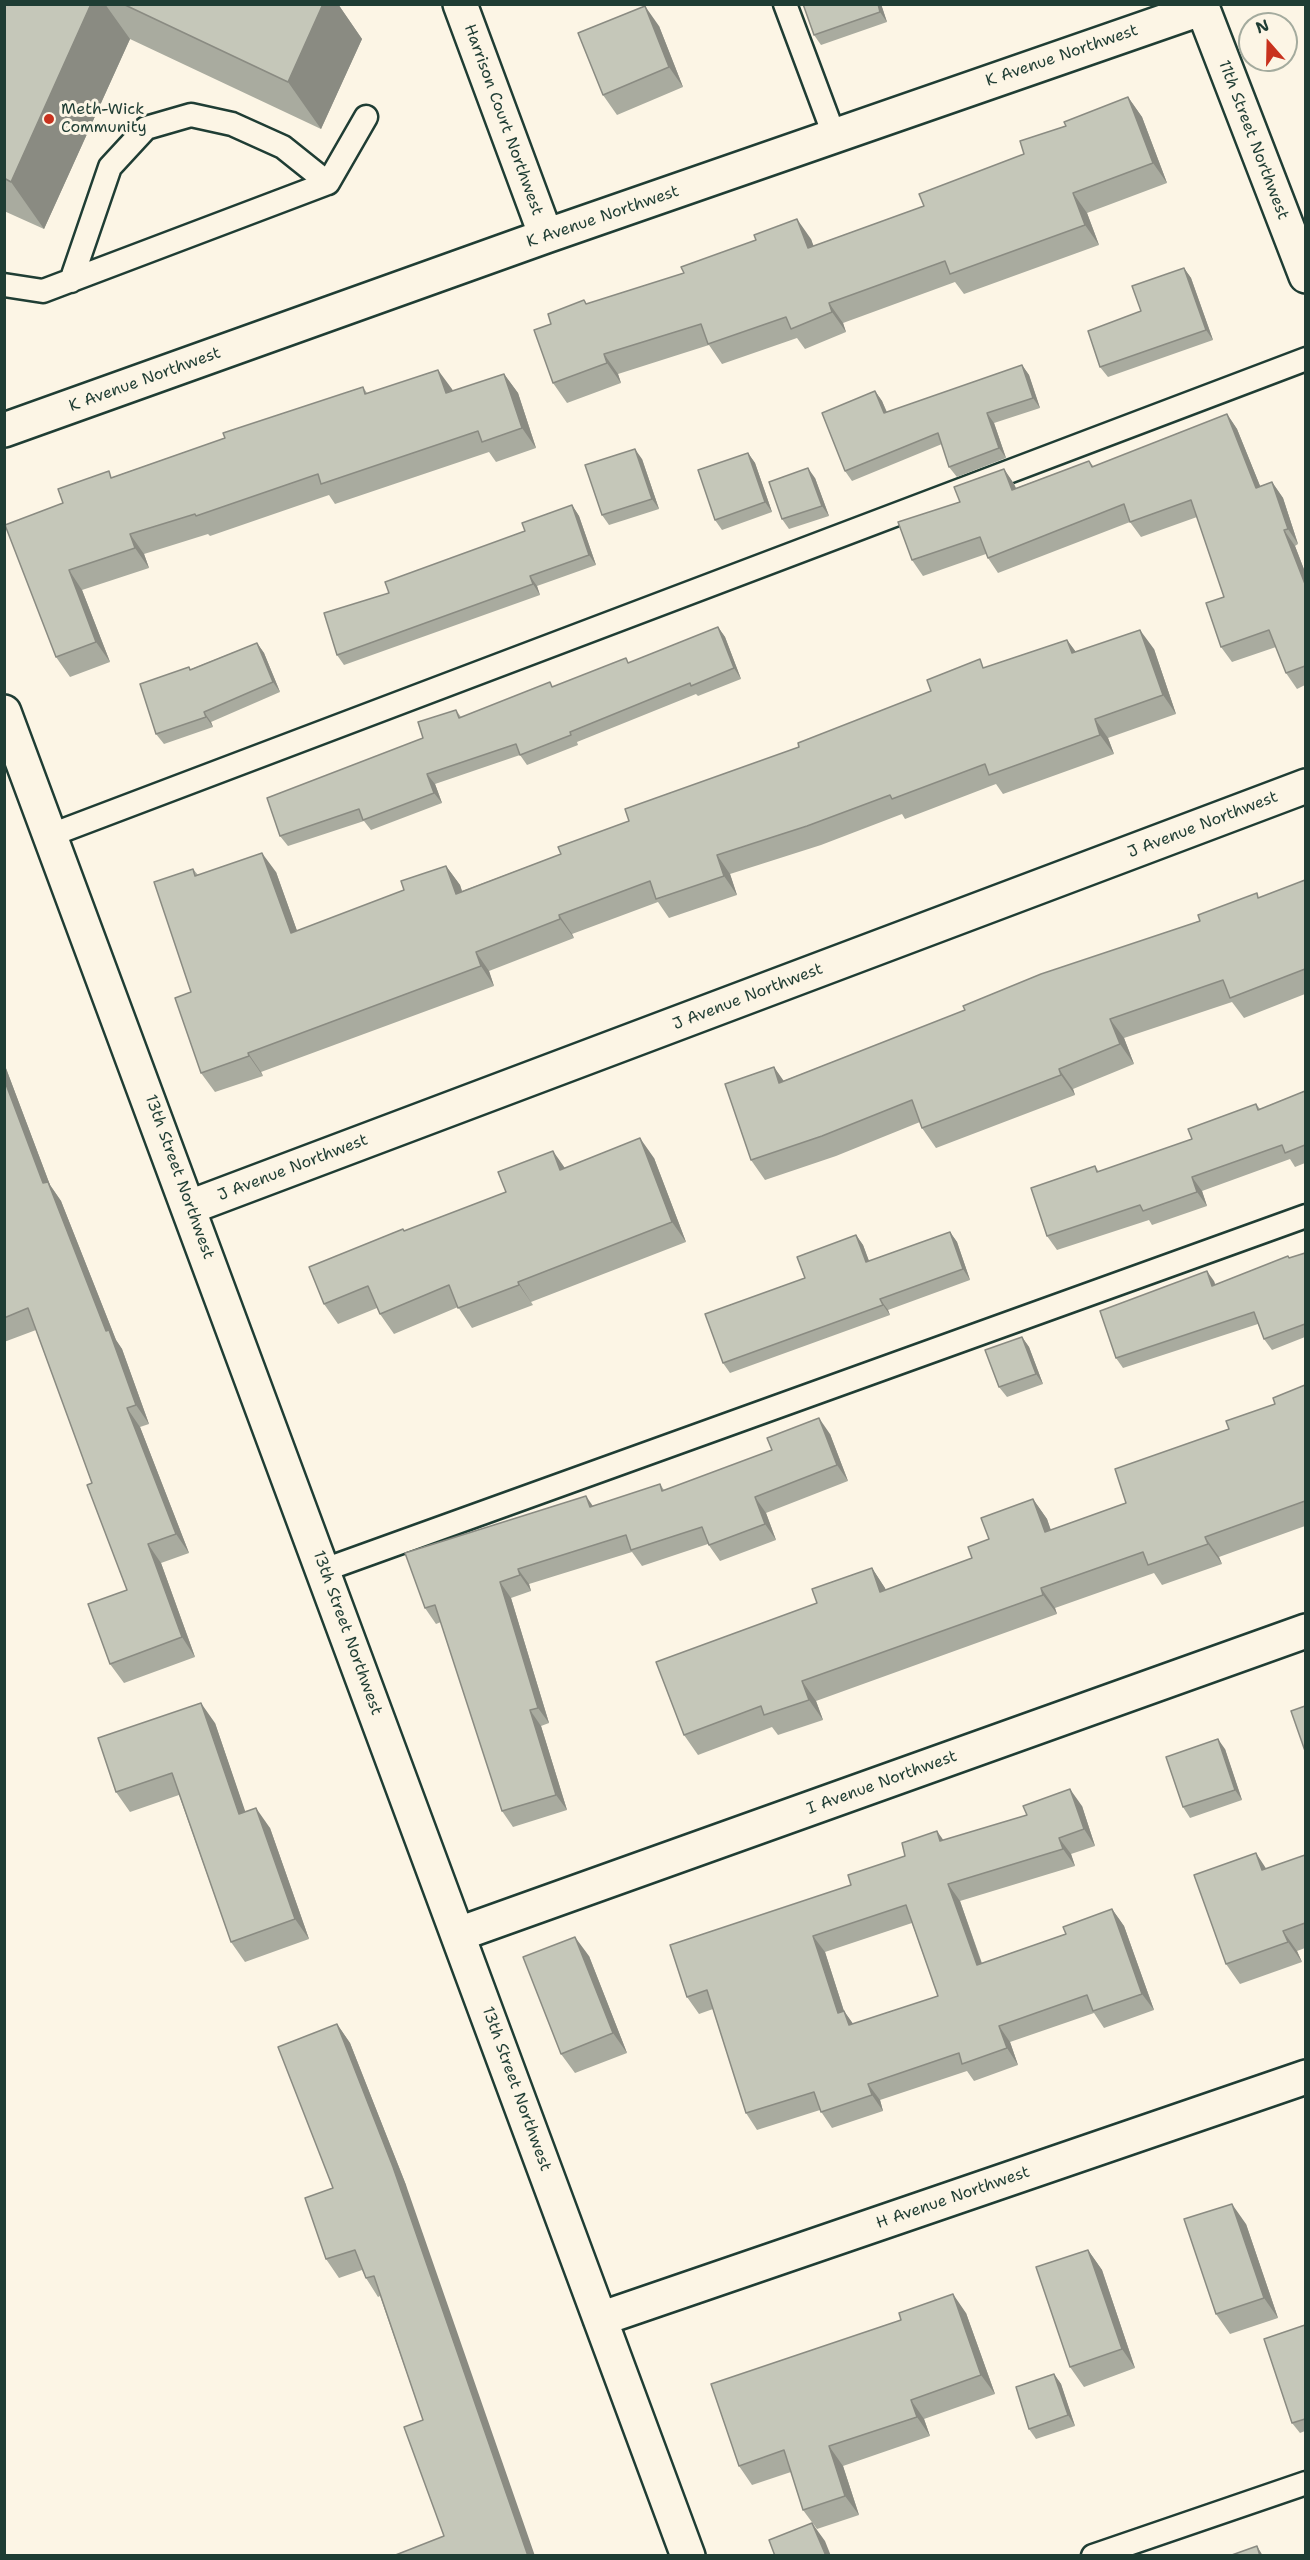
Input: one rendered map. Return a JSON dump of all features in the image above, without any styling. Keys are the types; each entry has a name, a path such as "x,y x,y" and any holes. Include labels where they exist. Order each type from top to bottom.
{"street":[{"name":"Harrison Court Northwest","path":"460,4 546,236"},
{"name":"K Avenue Northwest","path":"4,430 546,236 1202,6"},
{"name":"11th Street Northwest","path":"1202,6 1305,276"},
{"name":"13th Street Northwest","path":"4,712 190,1207 688,2556"},
{"name":"J Avenue Northwest","path":"190,1207 1305,786"},
{"name":"I Avenue Northwest","path":"459,1935 1305,1632"},
{"name":"H Avenue Northwest","path":"600,2319 1305,2077"}],"lane":[{"path":"784,4 834,135"},
{"path":"71,281 110,167 146,128 191,115 232,124 284,147 328,183"},
{"path":"4,285 43,291 328,183 366,117"},
{"path":"51,835 1305,359"},
{"path":"324,1570 1305,1216"},
{"path":"1093,2556 1305,2482"}],"building":[{"path":"4,4 91,4 11,182 4,178"},
{"path":"123,4 323,4 288,82"},
{"path":"803,4 878,4 880,12 814,35"},
{"path":"645,6 669,67 603,95 578,33"},
{"path":"1128,97 1153,163 1073,193 1085,225 950,274 945,261 829,303 832,312 791,329 786,317 708,344 701,324 604,354 607,363 553,383 534,330 551,324 548,314 584,300 586,304 684,273 681,267 756,240 754,235 797,219 808,248 924,206 919,194 1024,154 1020,141 1066,126 1064,122"},
{"path":"1184,268 1206,330 1100,367 1088,331 1141,311 1132,286"},
{"path":"1022,365 1033,398 987,413 999,448 949,467 938,433 845,471 822,413 875,391 884,413"},
{"path":"438,370 446,393 504,374 522,428 482,442 478,431 321,484 318,474 196,516 195,514 130,534 135,548 69,570 96,642 56,657 5,525 63,503 58,489 109,471 111,478 225,438 223,433 363,387 365,394"},
{"path":"1227,414 1256,488 1272,482 1288,529 1284,530 1305,584 1305,666 1286,673 1269,630 1221,647 1206,603 1224,597 1191,500 1130,522 1124,504 988,558 980,537 912,560 898,522 960,502 954,487 1004,469 1012,490 1089,461 1092,467"},
{"path":"635,449 652,499 602,515 585,465"},
{"path":"748,453 765,502 715,520 698,470"},
{"path":"808,468 822,506 782,519 769,482"},
{"path":"572,505 589,555 530,576 533,584 337,655 324,613 389,593 385,582 525,531 522,523"},
{"path":"718,627 734,668 691,686 690,683 520,755 516,744 427,774 434,793 363,820 359,809 280,836 267,798 423,738 418,722 456,710 459,718 550,682 552,687 626,658 628,663"},
{"path":"1140,630 1163,695 1095,719 1100,735 989,775 985,764 892,799 890,795 807,826 717,855 724,876 656,899 650,881 559,915 560,919 476,952 481,966 248,1053 249,1056 201,1073 175,998 191,992 154,882 193,869 195,876 262,853 291,933 404,890 401,881 446,866 456,894 561,854 558,847 629,821 625,809 799,747 798,743 931,691 927,680 980,659 983,668 1067,640 1072,653"},
{"path":"257,643 273,682 204,712 206,717 156,734 140,684 189,667 190,670"},
{"path":"1305,880 1305,969 1230,998 1223,980 1110,1019 1120,1044 1059,1069 1061,1075 922,1128 912,1100 822,1136 751,1160 725,1084 774,1067 779,1083 965,1010 963,1006 1041,974 1200,921 1198,915 1257,893 1258,898"},
{"path":"4,1079 43,1183 48,1182 106,1331 109,1330 136,1405 127,1408 176,1534 148,1544 182,1637 110,1664 88,1604 127,1590 87,1485 92,1483 28,1308 4,1318"},
{"path":"1305,1091 1305,1145 1285,1153 1282,1145 1192,1177 1197,1192 1143,1211 1140,1205 1047,1236 1031,1188 1095,1166 1097,1172 1192,1139 1188,1129 1256,1104 1258,1110"},
{"path":"640,1138 672,1222 458,1308 449,1285 380,1314 368,1286 324,1304 309,1267 403,1229 404,1231 506,1192 498,1172 553,1151 560,1170"},
{"path":"950,1232 963,1269 880,1299 883,1305 723,1363 705,1314 805,1278 797,1257 856,1235 866,1262"},
{"path":"1305,1253 1305,1324 1264,1339 1254,1312 1116,1358 1100,1311 1207,1271 1212,1286 1288,1256 1289,1258"},
{"path":"1022,1337 1036,1374 999,1387 985,1350"},
{"path":"1305,1385 1305,1501 1205,1537 1208,1544 1148,1565 1143,1552 1041,1588 1043,1595 802,1681 809,1700 764,1715 761,1706 684,1735 656,1662 817,1603 812,1589 872,1568 880,1592 972,1558 968,1547 989,1539 981,1518 1033,1499 1045,1532 1126,1503 1115,1469 1229,1429 1226,1421 1275,1404 1273,1398"},
{"path":"819,1418 837,1465 755,1497 765,1524 709,1545 702,1527 631,1550 626,1535 518,1569 520,1575 500,1582 538,1708 530,1710 556,1795 502,1811 435,1605 425,1608 405,1553 586,1496 590,1507 660,1484 662,1491 772,1450 767,1438"},
{"path":"201,1703 239,1814 256,1808 295,1919 231,1942 172,1773 116,1792 98,1738"},
{"path":"1305,1706 1305,1751 1291,1711"},
{"path":"1218,1739 1235,1790 1183,1807 1166,1757"},
{"path":"1070,1789 1084,1829 1059,1838 1063,1849 948,1884 977,1965 1066,1934 1063,1927 1112,1909 1142,1994 1093,2011 1087,1995 999,2026 1007,2048 962,2064 959,2053 868,2084 872,2095 821,2112 814,2092 746,2113 707,1990 687,1997 670,1945 851,1885 848,1875 905,1856 902,1843 937,1831 940,1841 1027,1815 1023,1806","holes":["906,1905 938,1996 849,2025 844,2011 838,2013 813,1936"]},
{"path":"1256,1853 1262,1870 1305,1855 1305,1923 1283,1931 1288,1942 1226,1964 1194,1875"},
{"path":"575,1937 613,2033 561,2054 523,1957"},
{"path":"337,2024 393,2167 528,2556 393,2556 444,2536 404,2427 423,2420 374,2276 366,2278 355,2250 326,2259 305,2198 333,2188 278,2047"},
{"path":"1232,2204 1264,2298 1216,2314 1184,2219"},
{"path":"1088,2250 1122,2349 1070,2367 1036,2267"},
{"path":"953,2294 981,2375 911,2400 917,2417 829,2446 845,2496 803,2510 784,2450 739,2466 711,2384 901,2320 899,2313"},
{"path":"1305,2325 1305,2419 1292,2423 1264,2339"},
{"path":"1054,2374 1068,2415 1029,2429 1016,2387"},
{"path":"812,2523 826,2556 775,2556 769,2540"},
{"path":"1257,2546 1260,2556 1229,2556"}],"place":[{"name":"Meth-Wick Community","path":"49,119"}]}
